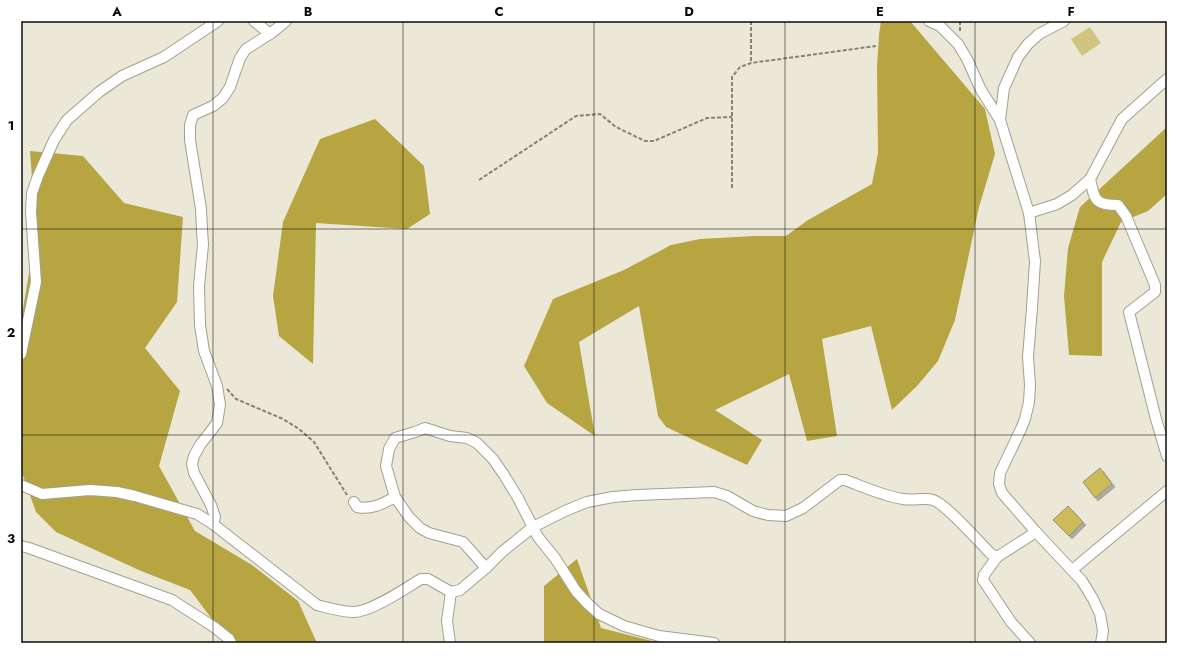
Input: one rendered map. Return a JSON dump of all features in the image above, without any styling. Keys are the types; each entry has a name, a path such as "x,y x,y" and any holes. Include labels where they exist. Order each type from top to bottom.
{"street":[{"path":"21,354 36,282 31,212 32,193 54,140 67,120 99,92 122,76 164,57 218,21"},
{"path":"254,21 270,34"},
{"path":"213,524 215,517 211,505 194,473 192,464 194,456 200,445 217,423 220,405 218,386 204,350 200,325 199,286 202,223 190,140 190,125 193,115 213,106 223,98 230,87 240,58 246,49 270,34 286,21"},
{"path":"929,21 940,26 958,44 967,59 981,90 1000,120 1029,213 1035,261 1028,357 1030,384 1029,402 1021,429 1000,473 999,484 1002,493 1082,581 1090,593 1100,614 1103,631 1101,643"},
{"path":"1000,120 1004,88 1018,57 1028,44 1039,34 1064,21"},
{"path":"1029,213 1057,204 1072,195 1090,179 1122,119 1167,79"},
{"path":"1090,179 1095,197 1099,203 1106,205 1118,205 1126,216 1155,285 1155,292 1129,312 1167,456"},
{"path":"486,568 463,542 429,533 420,528 409,517 395,497 386,466 389,449 395,438 425,428 450,436 467,438 477,443 504,475 518,498 538,537 555,558 576,591 599,614 624,626 658,636 714,643"},
{"path":"21,485 42,494 90,490 117,492 197,514 213,524 317,605 337,611 355,612 371,608 421,579 428,579 451,592 460,590 502,552 533,527 587,502 613,497 637,495 714,492 727,496 753,511 768,516 786,516 803,508 840,480 845,480 905,500 934,500 944,507 991,554 997,557"},
{"path":"1072,570 1167,491"},
{"path":"354,502 357,507 366,509 377,506 395,497"},
{"path":"1030,643 1011,622 983,580 984,575 997,557 1036,532"},
{"path":"21,546 172,600 214,627 230,639 231,643"},
{"path":"450,643 447,621 451,592"}],"path":[{"path":"751,21 751,63"},
{"path":"732,188 732,77 740,66 751,63 876,46"},
{"path":"478,180 576,116 600,114 616,127 645,141 654,141 707,118 732,117"},
{"path":"227,388 236,399 284,419 299,428 314,442 351,500 354,502"}],"shaded area":[{"path":"881,21 910,21 985,109 995,154 979,207 955,320 938,361 917,386 892,410 871,326 822,339 837,436 807,441 789,374 715,410 762,440 747,465 666,427 658,416 639,306 579,342 595,436 547,403 524,366 553,299 624,270 671,245 700,239 786,236 808,220 872,184 878,153 877,68"},
{"path":"1090,27 1101,43 1082,56 1071,39"},
{"path":"375,119 424,166 430,214 407,229 316,223 313,364 279,336 273,296 283,222 320,139"},
{"path":"1167,127 1167,194 1148,211 1121,222 1102,262 1102,356 1069,355 1064,296 1068,248 1080,207"},
{"path":"30,151 83,156 124,203 183,217 177,302 145,348 180,391 159,466 195,531 252,565 298,601 317,643 230,643 190,590 141,571 56,532 36,512 21,470 21,321 36,231"},
{"path":"577,559 601,628 660,643 544,643 544,586"}],"building":[{"path":"1100,468 1112,484 1095,498 1083,482"},
{"path":"1068,506 1083,522 1069,536 1053,520"}]}
